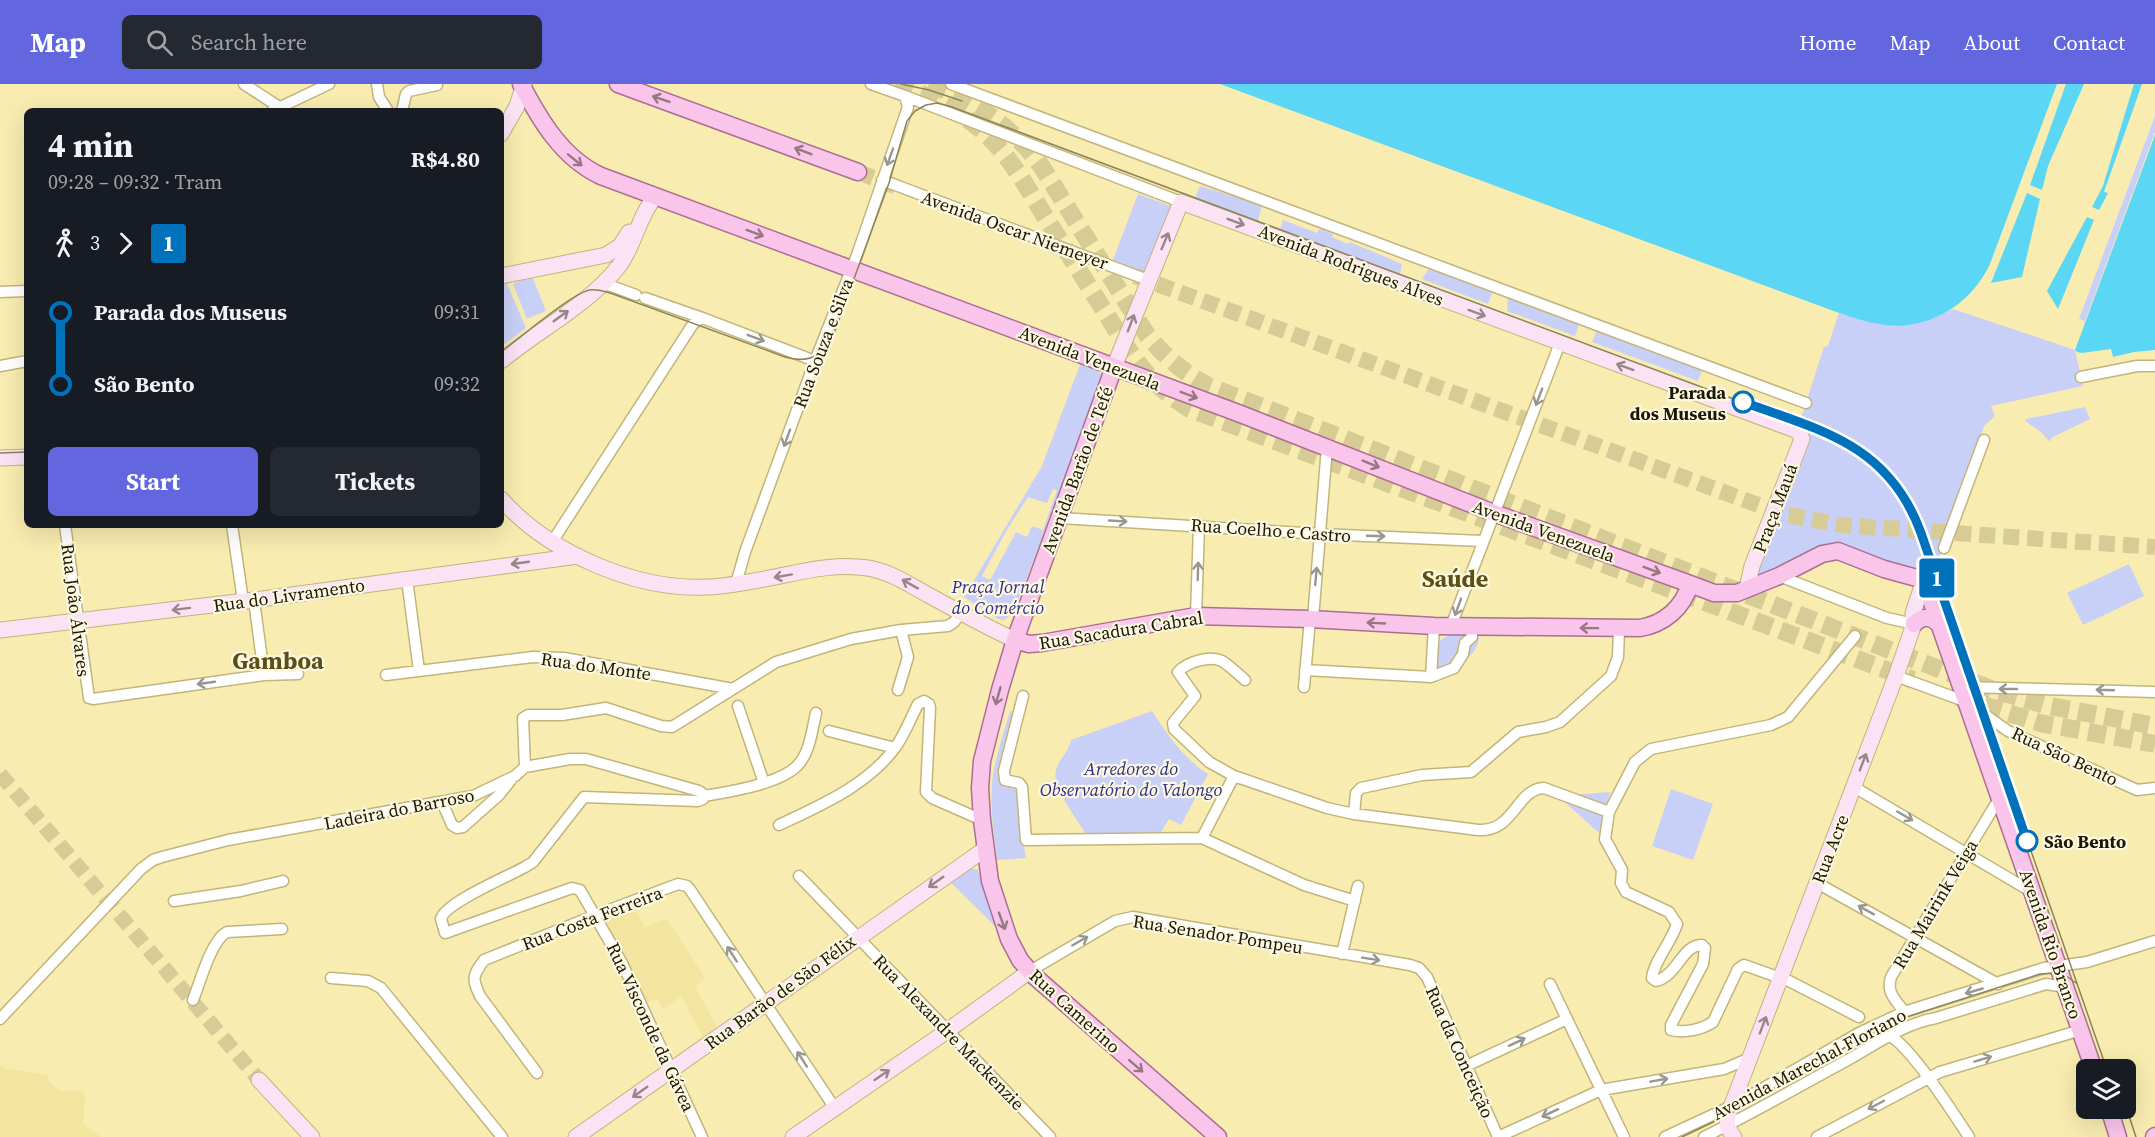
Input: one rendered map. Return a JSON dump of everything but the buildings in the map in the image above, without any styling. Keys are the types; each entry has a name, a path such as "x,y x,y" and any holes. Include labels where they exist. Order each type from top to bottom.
{"main road":[{"path":"618,84 858,172"},
{"name":"Avenida Venezuela","path":"526,85 539,114 559,144 575,160 592,172 1327,447 1494,513 1690,584"},
{"name":"Avenida Barão de Tefé","path":"1016,640 1114,367"},
{"name":"Praça Mauá","path":"1690,584 1726,594 1737,593 1779,576 1822,554 1838,551 1884,569 1924,580"},
{"name":"Avenida Rio Branco","path":"1924,580 2090,1059"},
{"name":"Rua Sacadura Cabral","path":"1016,640 1029,644 1042,643 1196,616 1472,627 1644,628 1665,618 1681,604 1690,584"},
{"path":"1912,628 1926,617 1932,618 1942,627"},
{"name":"Rua Camerino","path":"1016,640 1000,690 982,761 980,788 990,880 1001,918 1015,950 1038,981 1218,1137"},
{"path":"2112,1119 2118,1137"}],"street":[{"path":"244,84 275,108"},
{"path":"278,108 329,84"},
{"path":"376,84 379,97 386,108"},
{"name":"Avenida Rodrigues Alves","path":"871,84 1181,202 1798,431"},
{"name":"Avenida Rodrigues Alves","path":"951,84 1806,403"},
{"path":"504,129 526,85"},
{"path":"403,108 409,91 436,86"},
{"name":"Rua Souza e Silva","path":"736,584 745,552 851,269 908,106 907,99"},
{"name":"Avenida Oscar Niemeyer","path":"882,180 1148,280"},
{"path":"504,275 610,254 623,243 649,194"},
{"path":"504,359 587,298 603,283 625,257 647,207 649,194"},
{"name":"Avenida Barão de Tefé","path":"1114,367 1181,202"},
{"path":"586,260 594,263 600,270 603,283"},
{"path":"603,283 641,296 697,321 815,361"},
{"path":"0,292 24,291"},
{"path":"552,542 697,321"},
{"path":"1431,677 1443,626 1494,513 1560,343"},
{"path":"0,366 24,362"},
{"path":"2081,377 2137,366 2155,366"},
{"name":"Praça Mauá","path":"1747,588 1756,556 1802,439 1798,431"},
{"path":"1944,548 1984,440"},
{"path":"1304,687 1327,447"},
{"path":"0,458 24,458"},
{"name":"Rua Sacadura Cabral","path":"504,502 524,522 552,542 578,556 644,582 705,587 736,584 824,568 852,566 868,568 895,576 961,613 1016,640"},
{"name":"Rua Coelho e Castro","path":"1060,518 1320,534 1482,541"},
{"path":"1196,616 1199,525"},
{"name":"Rua João Álvares","path":"65,528 87,695 93,699 264,675 298,674"},
{"path":"233,528 264,675"},
{"name":"Rua do Livramento","path":"0,630 578,556"},
{"name":"Praça Mauá","path":"1779,576 1912,628"},
{"path":"407,579 419,671"},
{"name":"Rua Acre","path":"1730,1121 1750,1058 1896,676 1912,628 1913,613 1924,580"},
{"path":"816,713 806,750 798,765 789,772 764,783 704,796 699,791 586,759 570,759 525,767 523,721 525,716 562,715 606,708 667,728 677,725 765,668 796,655 851,639 901,630 948,626 961,613"},
{"path":"1879,620 1912,628"},
{"path":"1305,670 1431,677 1454,668 1463,654 1465,643 1472,637 1472,627"},
{"path":"1354,814 1356,793 1361,788 1422,775 1471,772 1518,732 1560,722 1611,676 1618,657 1619,629"},
{"path":"898,690 908,657 901,630"},
{"path":"1855,636 1788,717 1771,724 1652,749 1635,762 1609,812 1605,839 1622,870 1621,883 1626,892 1669,912 1677,924 1653,969 1652,978 1656,981 1665,979 1696,944 1705,948 1703,964 1671,1025 1671,1030 1688,1031 1705,1027 1713,1022 1740,966 1748,966 1780,980 1789,981 1859,1017"},
{"name":"Rua do Monte","path":"386,675 549,657 587,661 733,689"},
{"path":"1245,680 1223,662 1217,660 1191,663 1178,672 1195,696 1173,723 1174,729 1209,762 1234,776 1328,808 1354,814 1488,830 1501,825 1535,789 1544,788 1609,812"},
{"name":"Rua São Bento","path":"1896,676 1964,694 2008,731 2137,790 2155,788"},
{"path":"1964,694 2155,692"},
{"path":"1023,696 1004,771 1005,780 1019,783 1022,787 1026,840 1202,838 1304,885 1355,901"},
{"path":"780,825 833,799 855,785 895,748 918,704 924,701 929,704 930,708 926,792 932,798 982,820"},
{"path":"738,706 764,783"},
{"path":"829,730 895,748"},
{"name":"Ladeira do Barroso","path":"0,1019 116,894 141,869 153,861 228,840 482,793 515,776 525,767"},
{"path":"442,802 452,825 457,828 463,827 499,795 515,776"},
{"path":"1202,838 1234,776"},
{"path":"1854,787 2033,892"},
{"name":"Rua Visconde da Gávea","path":"702,1137 622,963 582,891 572,888 445,933 441,919 443,913 457,902 533,862 584,797 698,801 703,800 704,796"},
{"name":"Rua Mairink Veiga","path":"1904,1012 1891,996 1889,990 1892,977 2000,797"},
{"name":"Rua Barão de São Félix","path":"576,1137 985,849"},
{"name":"Rua Alexandre Mackenzie","path":"799,876 1050,1137"},
{"path":"174,901 241,891 283,881"},
{"name":"Rua Costa Ferreira","path":"537,1073 480,996 474,976 484,960 678,884 687,886 834,1107"},
{"path":"1817,884 1998,984"},
{"path":"1342,954 1358,886"},
{"name":"Rua Senador Pompeu","path":"793,1137 1030,971 1115,921 1133,917 1419,968"},
{"path":"193,1000 213,948 222,934 282,929"},
{"name":"Avenida Marechal Floriano","path":"1704,1137 1730,1121 1760,1089 1859,1033 1904,1012 2059,965 2087,962 2155,941"},
{"name":"Rua da Conceição","path":"1419,968 1427,977 1498,1137"},
{"path":"331,978 368,981 381,988 502,1137"},
{"path":"1550,984 1624,1137"},
{"name":"Avenida Marechal Floriano","path":"1665,1137 1754,1113 1922,1020 1936,1018 2046,984 2059,986 2068,993"},
{"path":"1466,1066 1567,1019"},
{"path":"1817,1137 1927,1077 2081,1030"},
{"path":"1890,1036 1898,1040 1927,1077 1969,1137"},
{"path":"1498,1137 1601,1090 1724,1069 1750,1058"},
{"path":"259,1080 311,1137"},
{"path":"1743,1080 1760,1089"}],"shaded area":[{"path":"635,907 645,927 667,919 705,978 695,986 717,1027 703,1037 681,996 663,1009 657,998 646,1004 627,965 625,954 621,953 606,920 607,917"},
{"path":"0,1066 47,1075 51,1084 61,1091 82,1090 85,1096 83,1124 101,1137 0,1137"}],"green space":[{"path":"2155,116 2155,132 2085,321 2079,319"},
{"path":"1200,186 1262,205 1257,225 1194,201"},
{"path":"1138,194 1176,208 1147,273 1113,260"},
{"path":"1283,220 1317,233 1320,228 1333,234 1332,237 1348,244 1350,242 1402,264 1399,278 1279,233"},
{"path":"1430,267 1493,291 1488,304 1422,279"},
{"path":"532,276 546,311 527,319 513,284"},
{"path":"504,279 526,328 504,345"},
{"path":"1508,297 1580,322 1575,336 1507,311"},
{"path":"1953,309 2075,350 2083,386 1991,406 1995,416 1984,426 1935,572 1924,580 1845,552 1748,587 1817,368 1824,347 1828,346 1839,313 1884,324 1909,324"},
{"path":"1597,330 1703,368 1698,381 1592,342"},
{"name":"Praça Jornal do Comércio","path":"1081,362 1092,366 1103,376 1014,612 1004,620 998,619 964,597 1042,466","holes":["1053,489 1057,490 1043,530 1032,526 1027,537 1016,532 990,580 982,576 1028,497 1047,503"]},
{"path":"2085,407 2090,419 2051,438 2050,442 2041,432 2025,421 2026,419"},
{"path":"2129,564 2144,596 2083,625 2067,593"},
{"path":"1450,635 1477,635 1479,636 1478,644 1466,659 1440,670 1437,660 1438,647 1441,640"},
{"path":"1010,711 1014,712 1002,783 1019,788 1021,829 1026,858 997,860 992,812 992,784"},
{"name":"Arredores do Observatório do Valongo","path":"1152,711 1184,754 1208,774 1181,825 1169,819 1159,835 1087,835 1057,785 1057,766 1071,740"},
{"path":"1671,789 1713,804 1693,860 1652,846"},
{"path":"1610,792 1599,833 1558,796"},
{"path":"965,867 978,870 997,928 948,880"}],"water":[{"path":"1220,84 2057,84 1990,264 1982,279 1971,292 1945,313 1930,320 1896,326 1874,323 1839,313"},
{"path":"2066,84 2084,84 2048,166 2042,190 2030,185"},
{"path":"2134,84 2142,84 2104,192 2108,193 2099,210 2092,207 2103,186"},
{"path":"2155,135 2155,350 2113,357 2111,349 2077,352 2075,350"},
{"path":"2027,193 2040,199 2022,277 1991,283"},
{"path":"2087,217 2094,220 2058,309 2047,291"}],"tunnel":[{"path":"895,84 949,108 989,137 1007,157 1133,356 1151,379 1190,409 1913,680"},
{"path":"929,84 977,107 1019,140 1042,167 1147,335 1175,364 1208,386 1991,689 2045,705 2155,726"},
{"path":"858,172 897,187"},
{"path":"1135,276 1783,514 1841,525 2155,547"},
{"path":"1958,697 2040,723 2155,744"},
{"path":"0,774 259,1080"}],"tram line":[{"path":"901,84 962,101"},
{"path":"504,350 571,299 593,290 613,294 785,357 806,359 818,355 832,339 889,183 907,121 915,111 926,105 937,103 1835,437 1862,453 1884,473 1903,497 1918,525 2103,1059"},
{"name":"1","path":"1743,402 1818,429 1848,443 1878,466 1902,494 1921,533 2027,841"},
{"path":"0,453 24,452"},
{"path":"1682,1137 1728,1115 1882,1026 1897,1020 2040,974 2062,973 2076,983"},
{"path":"2130,1119 2136,1137"}],"place":[{"name":"Parada dos Museus","path":"1743,402"},
{"name":"São Bento","path":"2027,841"}],"district":[{"name":"Saúde","path":"1455,578"},
{"name":"Gamboa","path":"278,660"}]}
